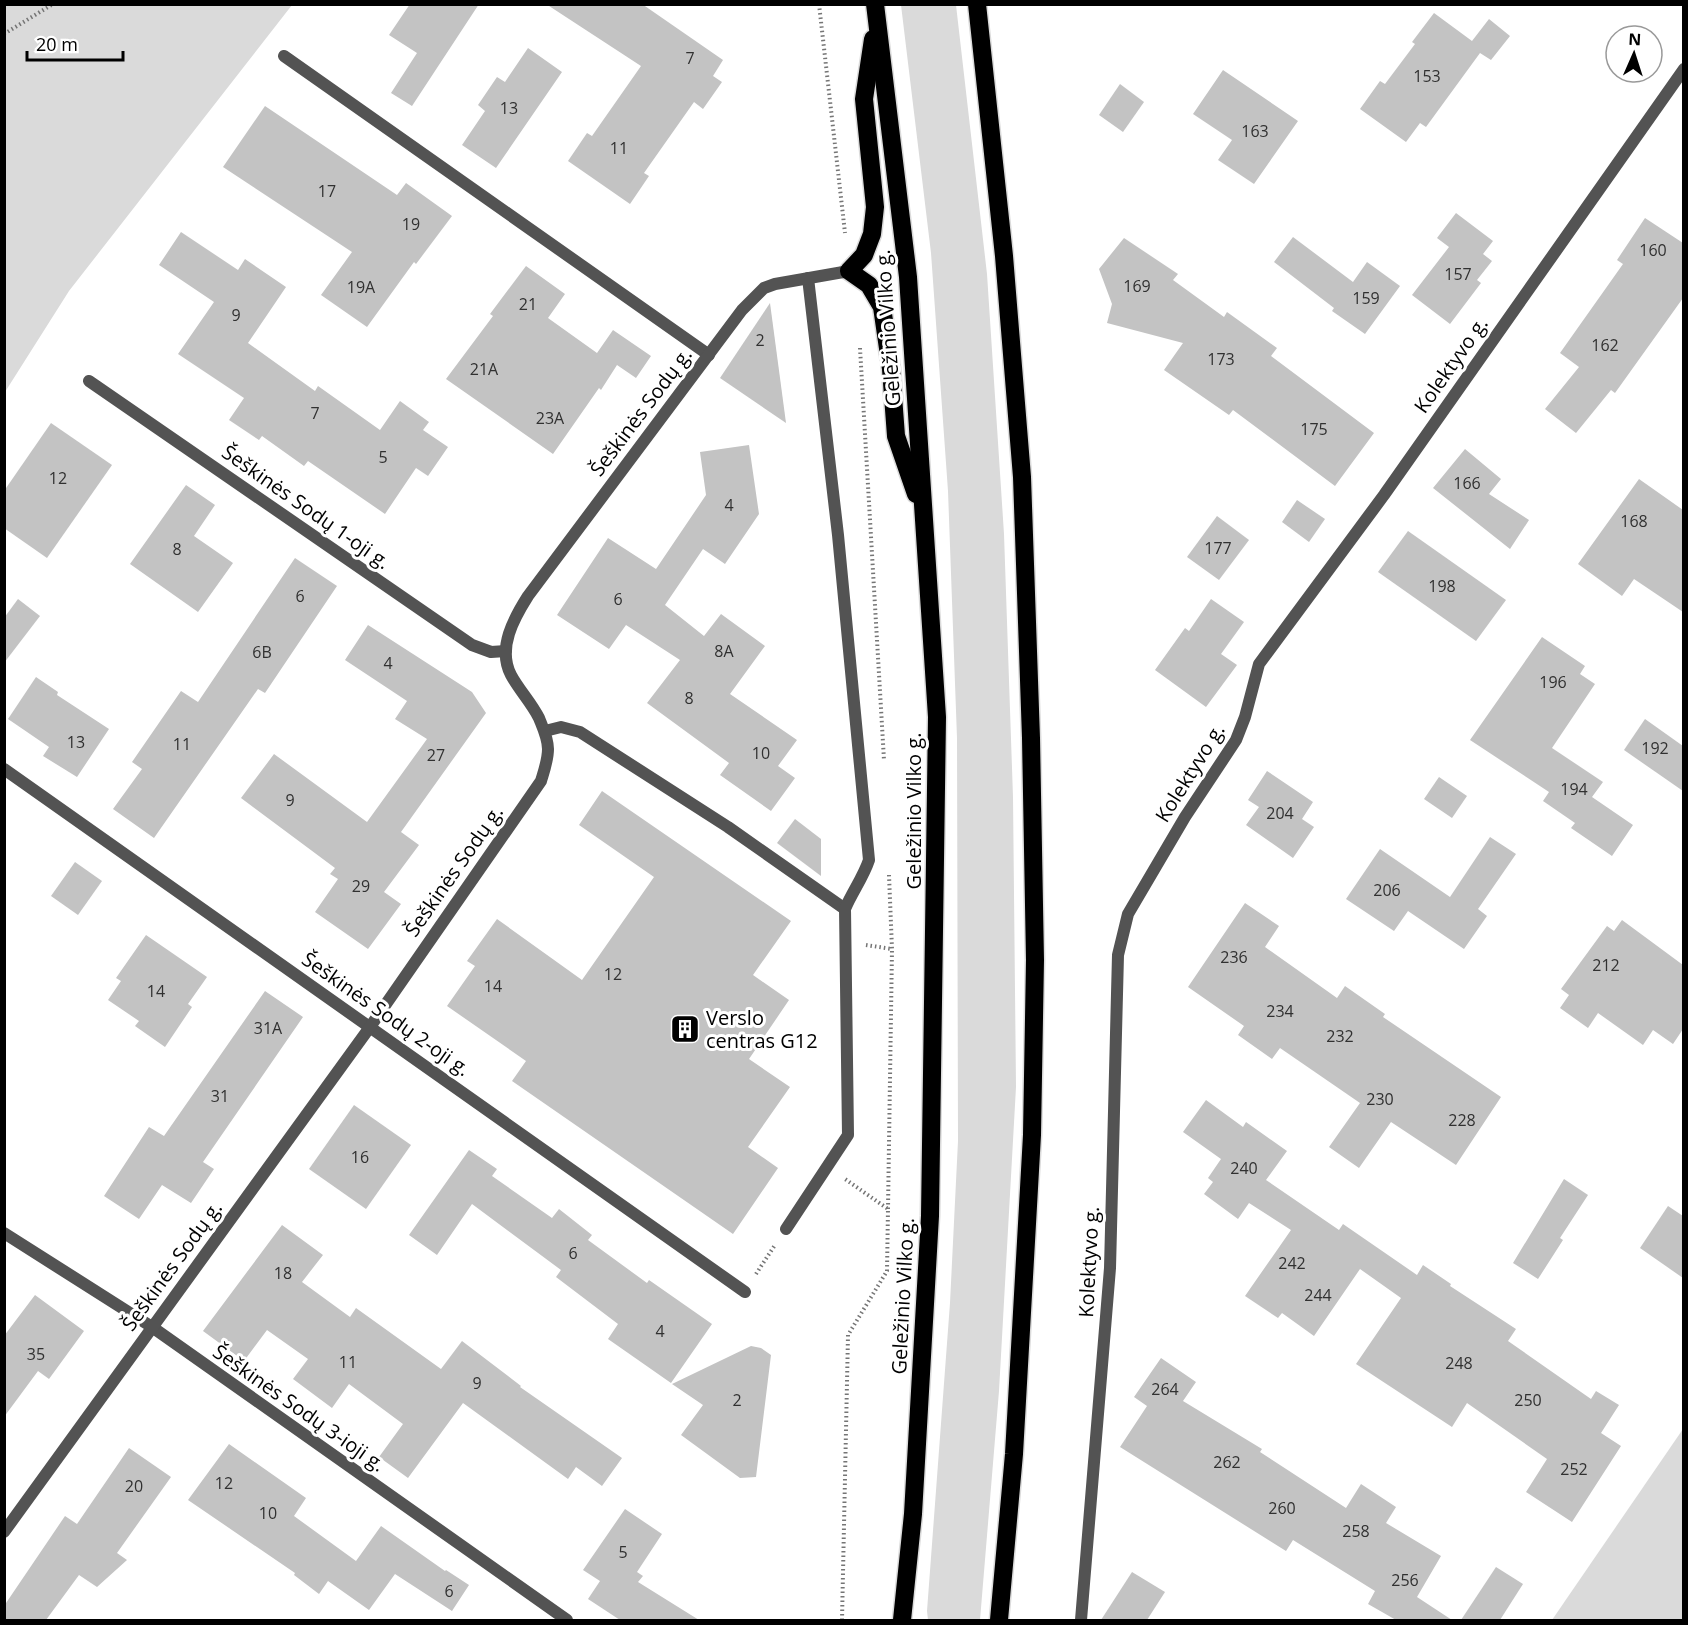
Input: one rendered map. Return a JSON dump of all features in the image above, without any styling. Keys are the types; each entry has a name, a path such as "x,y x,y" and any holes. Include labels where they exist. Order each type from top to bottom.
{"highway":[{"path":"977,4 1004,256 1022,477 1031,738 1035,949 1030,1159 1014,1454 999,1620"},
{"path":"876,9 864,99 875,207 872,234 864,255 849,271 869,285 882,307 891,369 896,436 924,515"},
{"name":"Geležinio Vilko g.","path":"876,9 908,277 937,717 931,1205 913,1514 902,1620"}],"street":[{"path":"284,56 709,355"},
{"name":"Kolektyvo g.","path":"1081,1620 1110,1268 1118,955 1128,914 1185,818 1236,740 1245,717 1259,664 1384,495 1683,69"},
{"name":"Šeškinės Sodų g.","path":"4,1532 370,1026 541,781 548,747 545,731 532,705 509,673 506,651 508,636 515,617 528,596 742,310 764,288 849,271"},
{"path":"786,1229 848,1135 845,909 853,889 865,874 869,860 838,535 808,278"},
{"name":"Šeškinės Sodų 1-oji g.","path":"89,381 472,645 491,651 506,651"},
{"path":"545,731 561,727 580,732 728,827 845,909"},
{"name":"Šeškinės Sodų 2-oji g.","path":"4,769 745,1292"},
{"name":"Šeškinės Sodų 3-ioji g.","path":"4,1233 152,1327 567,1620"}],"path":[{"path":"4,34 53,4"},
{"path":"819,4 849,271"},
{"path":"860,347 885,770"},
{"path":"842,1620 848,1335 887,1271 892,949 889,866"},
{"path":"845,942 892,949"},
{"path":"828,1166 888,1209"},
{"path":"745,1292 786,1229"}],"shaded area":[{"path":"5,4 292,5 69,291 5,392"},
{"path":"901,5 956,5 987,274 1004,534 1013,797 1016,1087 999,1391 980,1620 928,1620 927,1611 950,1303 958,1141 957,738 948,491 931,253"},
{"path":"1683,1429 1683,1620 1552,1620"}],"building":[{"path":"410,4 479,4 412,106 391,93 417,53 389,35"},
{"path":"546,4 642,4 723,60 713,76 722,82 703,109 694,102 644,173 649,176 630,204 568,161 587,133 592,136 641,66"},
{"path":"1434,13 1472,41 1489,19 1510,36 1491,60 1480,53 1426,127 1420,123 1406,142 1360,109 1380,81 1385,84 1415,44 1412,42"},
{"path":"528,48 562,72 496,168 462,145 485,111 478,105 497,77 505,82"},
{"path":"1223,70 1298,121 1254,184 1218,160 1232,140 1193,114"},
{"path":"1120,84 1144,102 1123,132 1099,115"},
{"path":"265,106 397,195 406,183 452,216 416,264 414,262 367,327 321,295 352,252 223,167"},
{"path":"1456,213 1493,241 1483,254 1492,261 1477,280 1481,283 1450,324 1412,295 1449,247 1437,238"},
{"path":"1645,218 1683,243 1683,298 1615,393 1611,390 1576,433 1545,409 1579,367 1560,353 1623,264 1617,260"},
{"path":"181,232 238,270 245,259 286,287 248,343 315,391 318,386 380,430 400,401 429,422 423,430 448,447 428,476 416,468 385,514 308,461 304,466 262,436 259,440 229,420 244,398 178,354 214,302 159,265"},
{"path":"1293,237 1353,282 1367,262 1400,286 1365,334 1332,311 1334,308 1274,262"},
{"path":"1124,238 1178,274 1173,280 1224,317 1227,312 1277,348 1271,356 1374,433 1335,486 1233,410 1229,415 1164,370 1183,343 1107,323 1112,304 1099,269"},
{"path":"526,266 565,294 548,318 597,353 613,330 651,356 636,378 617,365 553,454 446,379 493,316 490,314"},
{"path":"770,303 786,423 720,378"},
{"path":"51,423 112,465 47,558 4,528 4,491"},
{"path":"749,445 759,514 725,564 703,549 665,605 704,636 721,614 765,646 730,694 797,740 778,766 795,778 771,811 720,775 729,763 647,703 680,660 626,625 609,649 557,615 608,538 656,569 706,495 700,452"},
{"path":"1465,449 1501,479 1489,494 1529,520 1510,549 1433,488"},
{"path":"1639,479 1683,510 1683,612 1634,579 1622,596 1578,564"},
{"path":"186,485 215,505 194,536 233,563 198,612 130,564"},
{"path":"1297,500 1325,519 1309,542 1282,522"},
{"path":"1217,516 1249,540 1219,580 1187,557"},
{"path":"1408,531 1506,600 1476,641 1378,572"},
{"path":"295,558 337,586 265,693 258,689 154,838 113,809 142,769 132,762 181,691 198,702"},
{"path":"18,599 40,616 4,663 4,618"},
{"path":"1211,599 1244,622 1221,654 1237,665 1206,707 1155,670 1185,628 1189,631"},
{"path":"368,625 472,692 486,713 401,832 419,845 384,892 401,904 368,949 315,912 338,879 330,874 335,868 241,798 274,754 367,822 427,739 395,719 407,701 345,660"},
{"path":"1542,637 1585,666 1580,674 1595,684 1552,748 1603,782 1592,797 1633,825 1612,856 1571,828 1575,823 1543,801 1549,792 1470,740"},
{"path":"36,677 58,692 57,695 109,729 77,777 43,756 49,747 8,719"},
{"path":"1645,719 1683,746 1683,791 1624,750"},
{"path":"1267,771 1313,802 1302,819 1314,827 1293,858 1246,825 1259,807 1248,800"},
{"path":"1439,777 1467,796 1452,818 1424,799"},
{"path":"602,791 791,921 753,975 789,1000 749,1059 790,1087 748,1147 778,1168 733,1234 512,1081 526,1061 447,1006 475,966 467,961 497,919 582,980 654,877 579,825"},
{"path":"795,819 821,839 821,876 777,843"},
{"path":"1490,837 1516,854 1478,909 1487,916 1464,949 1408,911 1394,931 1346,899 1380,849 1450,897"},
{"path":"75,862 102,881 78,915 51,896"},
{"path":"1245,903 1279,926 1265,947 1337,998 1345,986 1385,1014 1383,1017 1501,1097 1456,1165 1391,1122 1359,1168 1329,1147 1360,1103 1280,1048 1272,1059 1238,1035 1244,1026 1188,987"},
{"path":"1622,920 1683,965 1683,1029 1673,1044 1653,1030 1643,1045 1598,1013 1588,1028 1560,1008 1569,995 1561,989 1607,926 1614,931"},
{"path":"146,935 207,977 188,1004 192,1007 165,1047 135,1026 139,1021 108,1000 121,981 116,978"},
{"path":"265,991 303,1017 203,1162 214,1169 191,1203 162,1185 139,1219 104,1196 149,1127 164,1136"},
{"path":"1206,1100 1243,1127 1246,1122 1287,1151 1266,1180 1339,1230 1343,1224 1417,1275 1423,1265 1451,1284 1450,1286 1516,1329 1508,1341 1591,1399 1596,1391 1619,1405 1601,1433 1621,1446 1572,1522 1526,1492 1547,1459 1467,1403 1452,1427 1356,1364 1401,1298 1360,1269 1314,1336 1282,1313 1278,1318 1245,1296 1291,1230 1249,1203 1238,1219 1204,1194 1213,1182 1208,1178 1221,1159 1183,1132"},
{"path":"354,1105 411,1145 366,1209 309,1169"},
{"path":"469,1150 497,1169 492,1176 552,1218 559,1209 592,1235 588,1240 647,1283 649,1280 712,1324 671,1383 608,1339 618,1324 556,1277 561,1270 472,1204 437,1255 409,1235"},
{"path":"1564,1179 1588,1195 1560,1238 1563,1240 1538,1279 1513,1263"},
{"path":"1668,1206 1683,1216 1683,1278 1640,1248"},
{"path":"282,1225 323,1255 302,1282 350,1317 356,1308 441,1369 462,1341 520,1387 622,1458 602,1486 576,1467 568,1479 463,1403 408,1478 379,1457 403,1424 349,1384 332,1408 293,1379 308,1359 267,1330 244,1361 203,1331"},
{"path":"35,1295 84,1331 49,1379 38,1371 4,1417 4,1336"},
{"path":"751,1346 761,1348 771,1355 756,1477 740,1478 681,1435 703,1405 672,1384"},
{"path":"1161,1358 1196,1382 1183,1401 1262,1449 1260,1452 1346,1508 1361,1484 1396,1507 1386,1523 1441,1556 1417,1597 1452,1620 1396,1620 1368,1604 1375,1591 1293,1540 1286,1551 1120,1447 1147,1406 1134,1397"},
{"path":"229,1444 306,1498 294,1516 356,1561 381,1526 469,1585 452,1611 395,1574 369,1610 328,1581 319,1594 294,1575 295,1573 188,1500"},
{"path":"129,1448 171,1477 117,1553 127,1560 97,1587 79,1575 46,1620 4,1620 4,1606 65,1516 77,1524"},
{"path":"625,1509 662,1534 637,1572 643,1576 638,1582 699,1620 620,1620 588,1599 600,1581 583,1570"},
{"path":"1496,1567 1523,1584 1500,1620 1461,1620"},
{"path":"1132,1572 1165,1592 1147,1620 1101,1620"}],"place":[{"name":"Verslo centras G12","path":"685,1029"}]}
